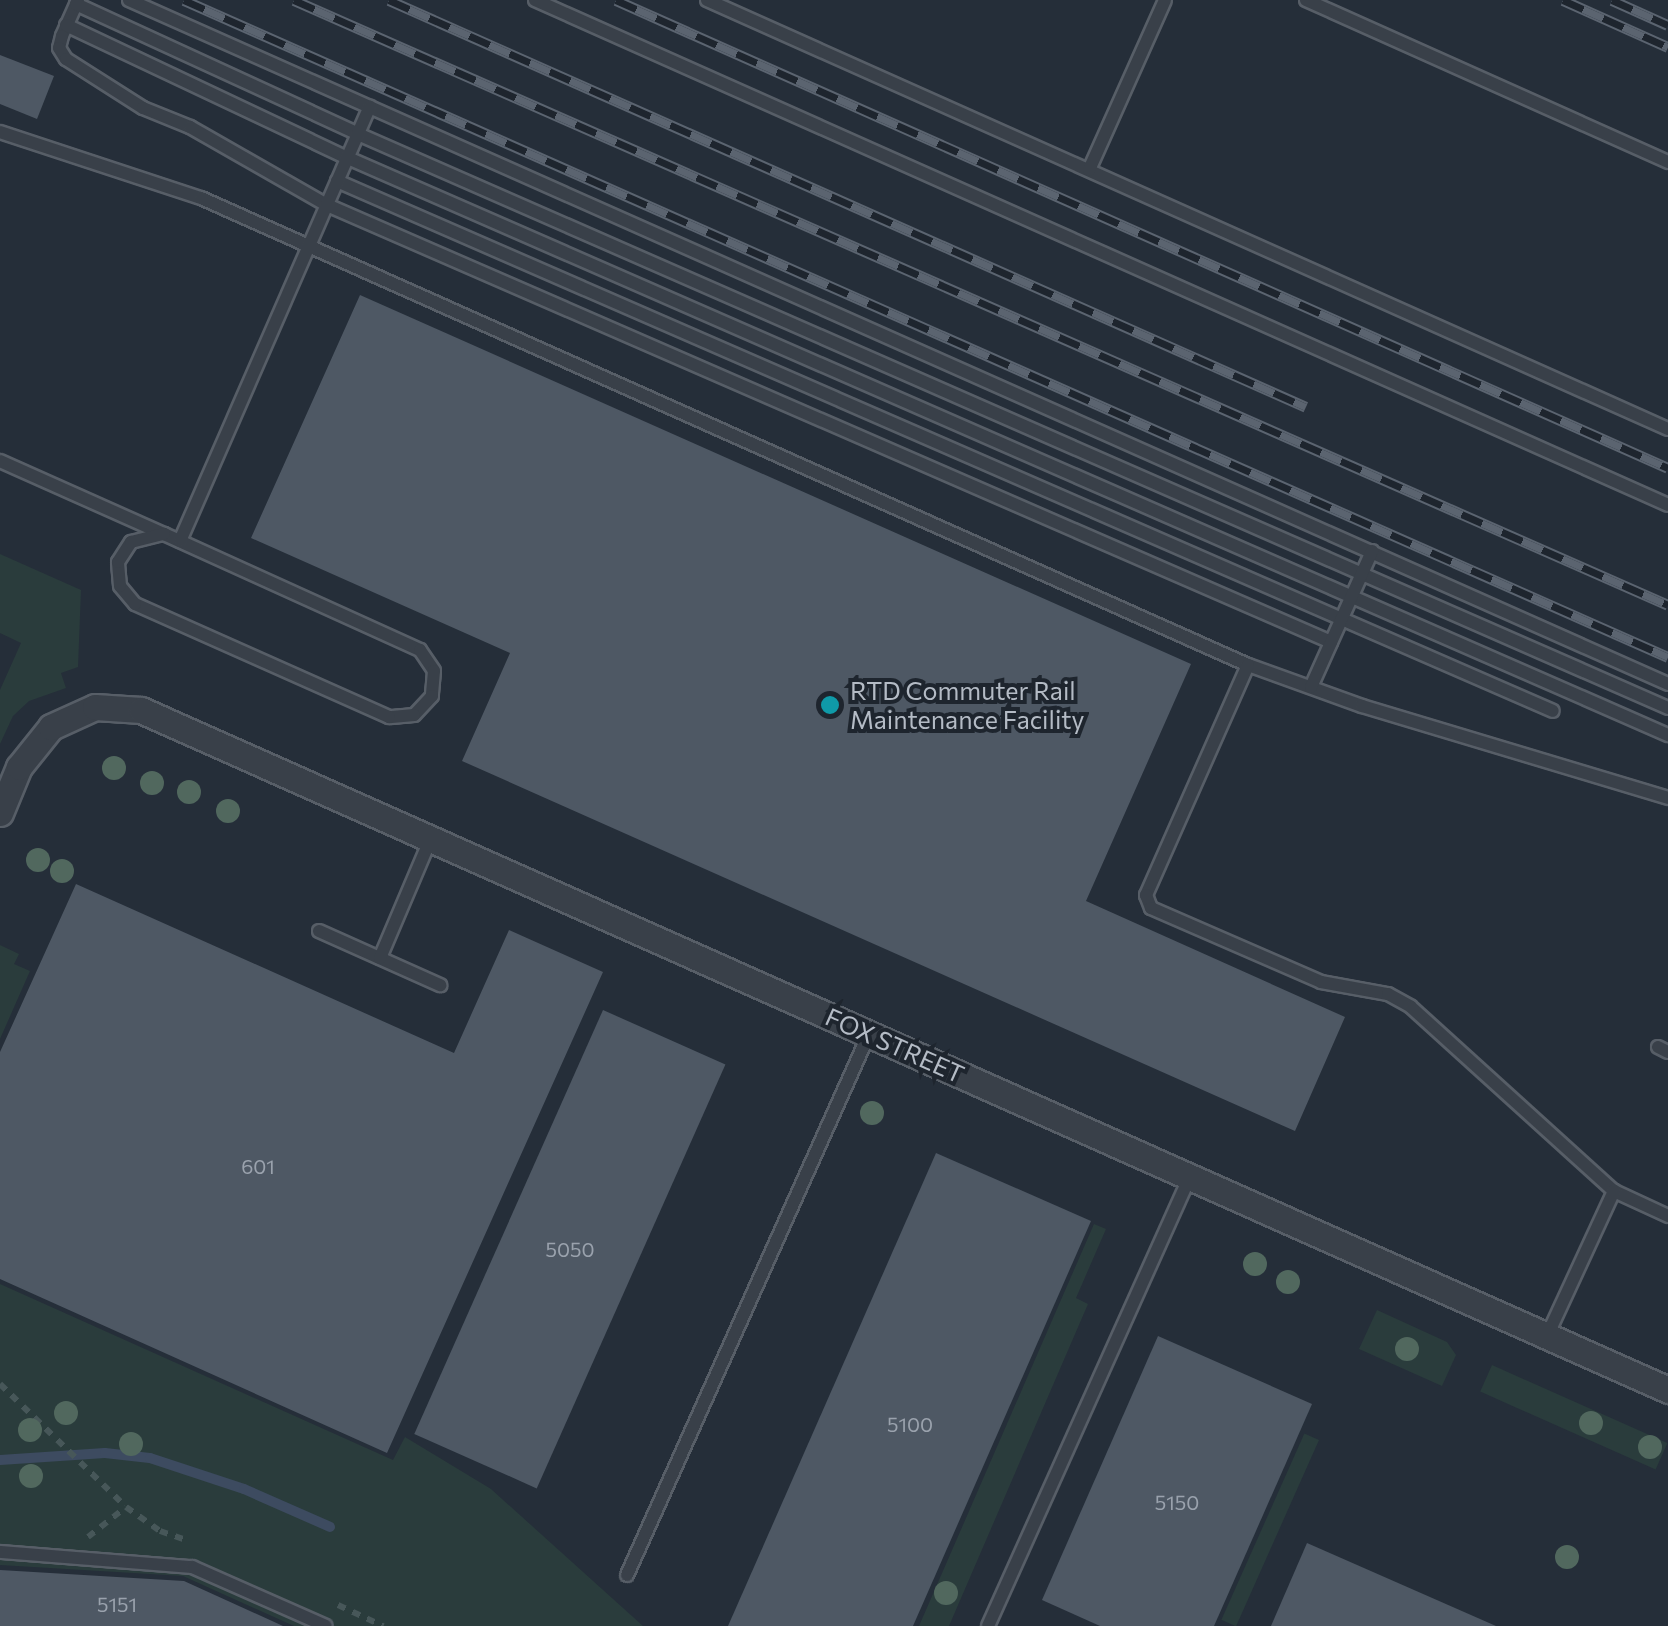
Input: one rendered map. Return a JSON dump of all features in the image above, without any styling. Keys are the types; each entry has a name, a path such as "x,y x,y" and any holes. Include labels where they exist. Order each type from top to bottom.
{"street":[{"name":"FOX STREET","path":"0,813 19,767 51,726 72,714 120,706 163,718 1668,1390"}],"lane":[{"path":"129,0 1668,684"},
{"path":"536,0 1668,504"},
{"path":"707,0 1668,429"},
{"path":"1089,170 1165,0"},
{"path":"1306,0 1668,162"},
{"path":"1331,642 327,204 190,127 143,108 66,59 59,48 77,2 358,134 1668,708"},
{"path":"66,25 348,158 1668,735"},
{"path":"180,541 370,106"},
{"path":"0,132 201,198 1248,665 1668,798"},
{"path":"338,181 1552,711"},
{"path":"0,461 180,541 420,650 434,671 432,696 414,714 389,717 135,604 120,586 118,562 132,542 164,534"},
{"path":"1311,688 1372,552"},
{"path":"1248,665 1146,895 1151,908 1321,982 1388,994 1411,1007 1614,1191 1668,1216"},
{"path":"380,958 431,838"},
{"path":"318,931 440,985"},
{"path":"627,1575 869,1034"},
{"path":"988,1626 1190,1177"},
{"path":"1547,1336 1614,1191"},
{"path":"0,1552 192,1567 326,1626"}],"path":[{"path":"0,1384 126,1507 66,1555"}],"shaded area":[{"path":"0,554 81,590 78,667 61,673 66,688 29,701 13,716 0,744 0,690 21,643 0,633"},
{"path":"0,945 19,954 14,964 30,971 0,1039"},
{"path":"1094,1224 1106,1229 1076,1298 1088,1304 949,1626 919,1626"},
{"path":"0,1284 393,1460 405,1437 491,1489 643,1626 294,1626 183,1576 0,1565"},
{"path":"1377,1310 1447,1342 1456,1355 1442,1386 1359,1349"},
{"path":"1492,1365 1667,1443 1656,1470 1480,1391"},
{"path":"1304,1433 1319,1440 1236,1626 1221,1620"}],"building":[{"path":"0,55 54,76 37,119 0,104"},
{"name":"RTD Commuter Rail Maintenance Facility","path":"360,295 1191,664 1086,901 1345,1017 1295,1131 462,761 510,653 251,538"},
{"path":"76,884 454,1053 509,930 603,972 387,1453 0,1279 0,1052"},
{"path":"603,1010 725,1065 537,1488 414,1434"},
{"path":"936,1153 1091,1221 913,1626 728,1626"},
{"path":"1158,1336 1312,1404 1214,1626 1100,1626 1042,1600"},
{"path":"1307,1543 1496,1626 1271,1626"},
{"path":"0,1570 184,1581 283,1626 0,1626"}],"waterway":[{"path":"0,1460 105,1453 150,1458 244,1489 330,1527"}],"railway":[{"path":"184,0 1668,657"},
{"path":"294,0 1668,605"},
{"path":"389,0 1306,407"},
{"path":"616,0 1668,468"},
{"path":"1563,0 1668,47"},
{"path":"1612,0 1668,25"}],"place":[{"name":"RTD Commuter Rail Maintenance Facility","path":"830,705"}]}
